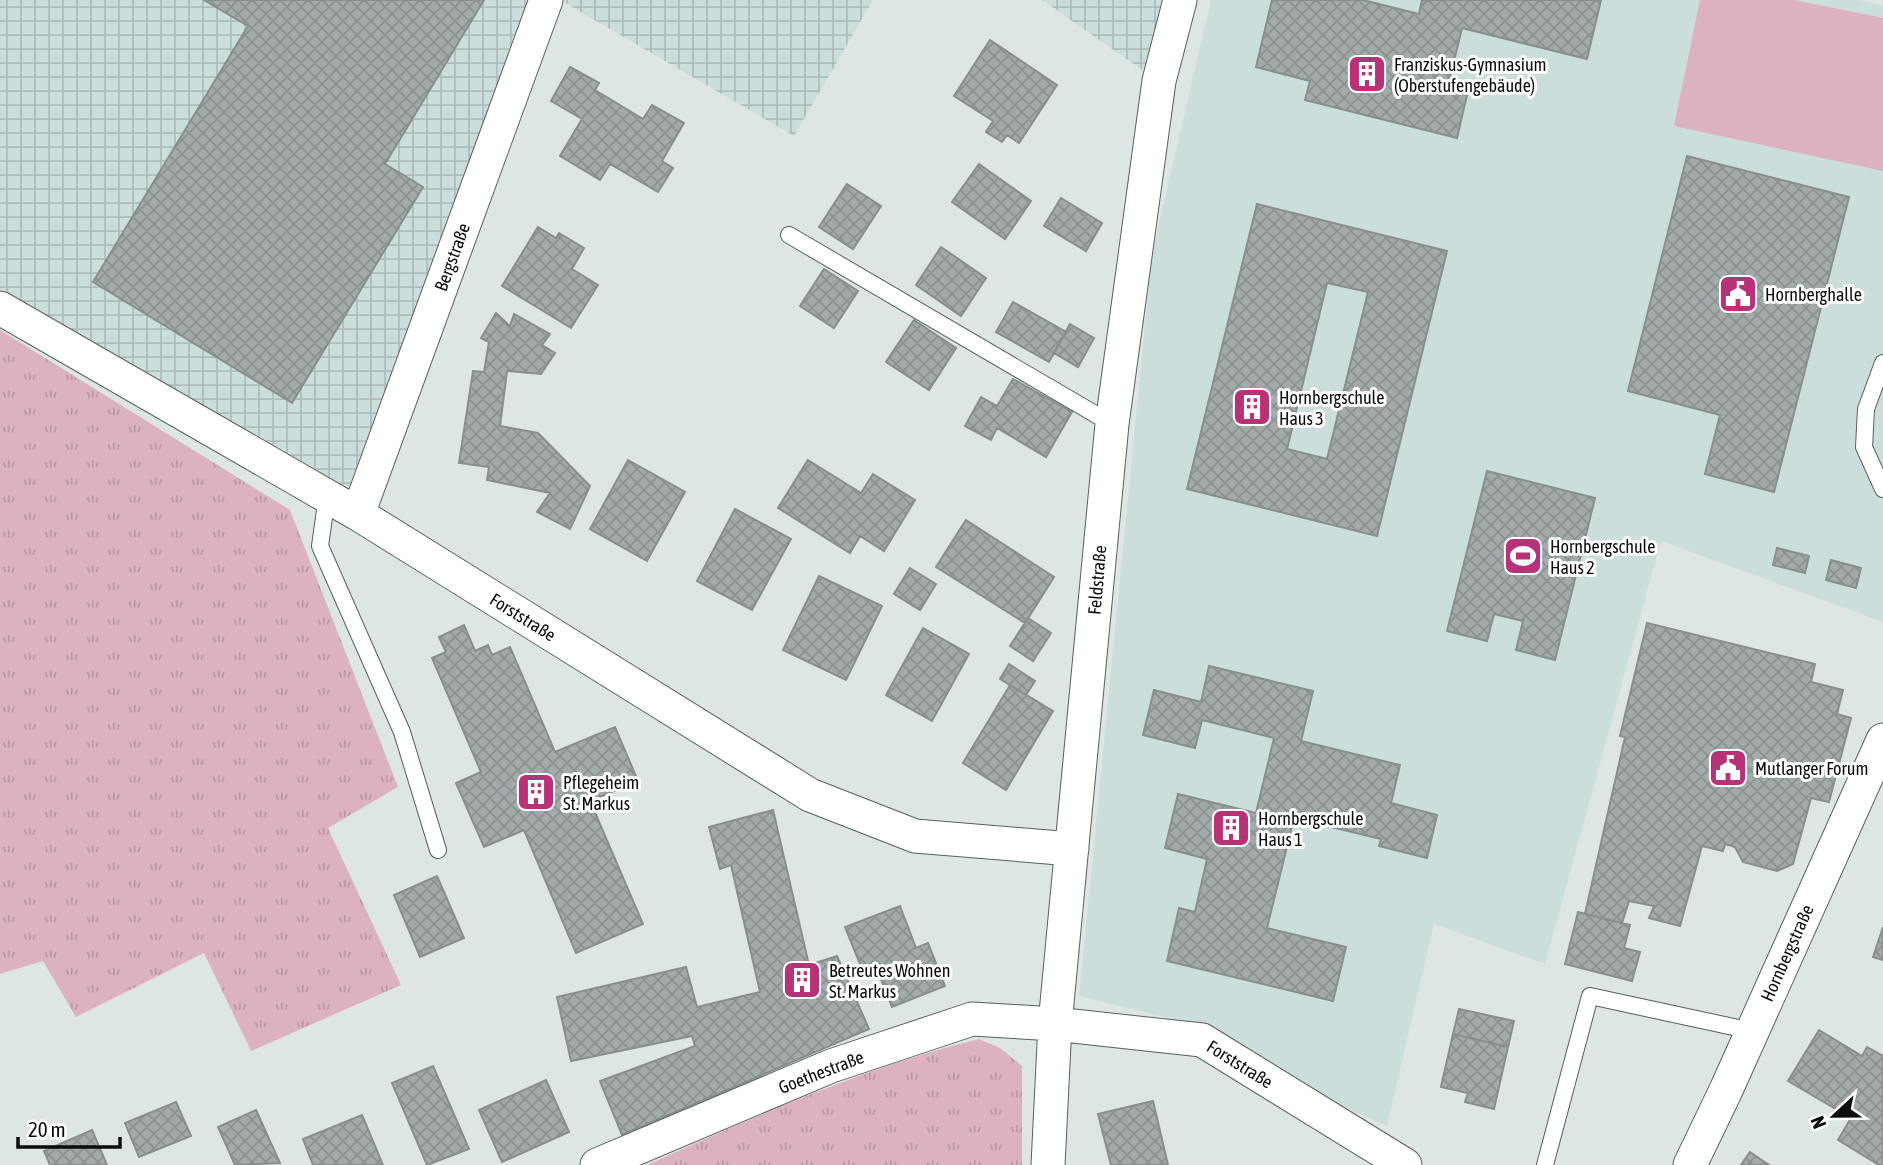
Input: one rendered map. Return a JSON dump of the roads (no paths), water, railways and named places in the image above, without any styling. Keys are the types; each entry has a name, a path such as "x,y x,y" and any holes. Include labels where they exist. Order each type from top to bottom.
{"street":[{"name":"Bergstraße","path":"358,514 546,0"},
{"name":"Feldstraße","path":"1048,1165 1055,1024 1112,424 1158,81 1180,0"},
{"name":"Forststraße","path":"5,310 358,514 810,795 915,836 1072,849"},
{"name":"Hornbergstraße","path":"1690,1165 1883,740"},
{"name":"Goethestraße","path":"597,1165 831,1066 972,1019 1055,1024"},
{"name":"Forststraße","path":"1055,1024 1202,1040 1405,1165"}],"lane":[{"path":"789,235 1112,424"},
{"path":"1883,363 1866,408 1864,447 1883,489"},
{"path":"1876,383 1883,401"},
{"path":"327,496 320,546 402,732 438,850"},
{"path":"1545,1165 1590,996 1752,1031"}],"place":[{"name":"Franziskus-Gymnasium (Oberstufengebäude)","path":"1367,74"},
{"name":"Hornberghalle","path":"1738,294"},
{"name":"Hornbergschule Haus 3","path":"1252,407"},
{"name":"Hornbergschule Haus 2","path":"1523,556"},
{"name":"Mutlanger Forum","path":"1728,768"},
{"name":"Pflegeheim St. Markus","path":"536,792"},
{"name":"Hornbergschule Haus 1","path":"1231,828"},
{"name":"Betreutes Wohnen St. Markus","path":"802,980"}]}
